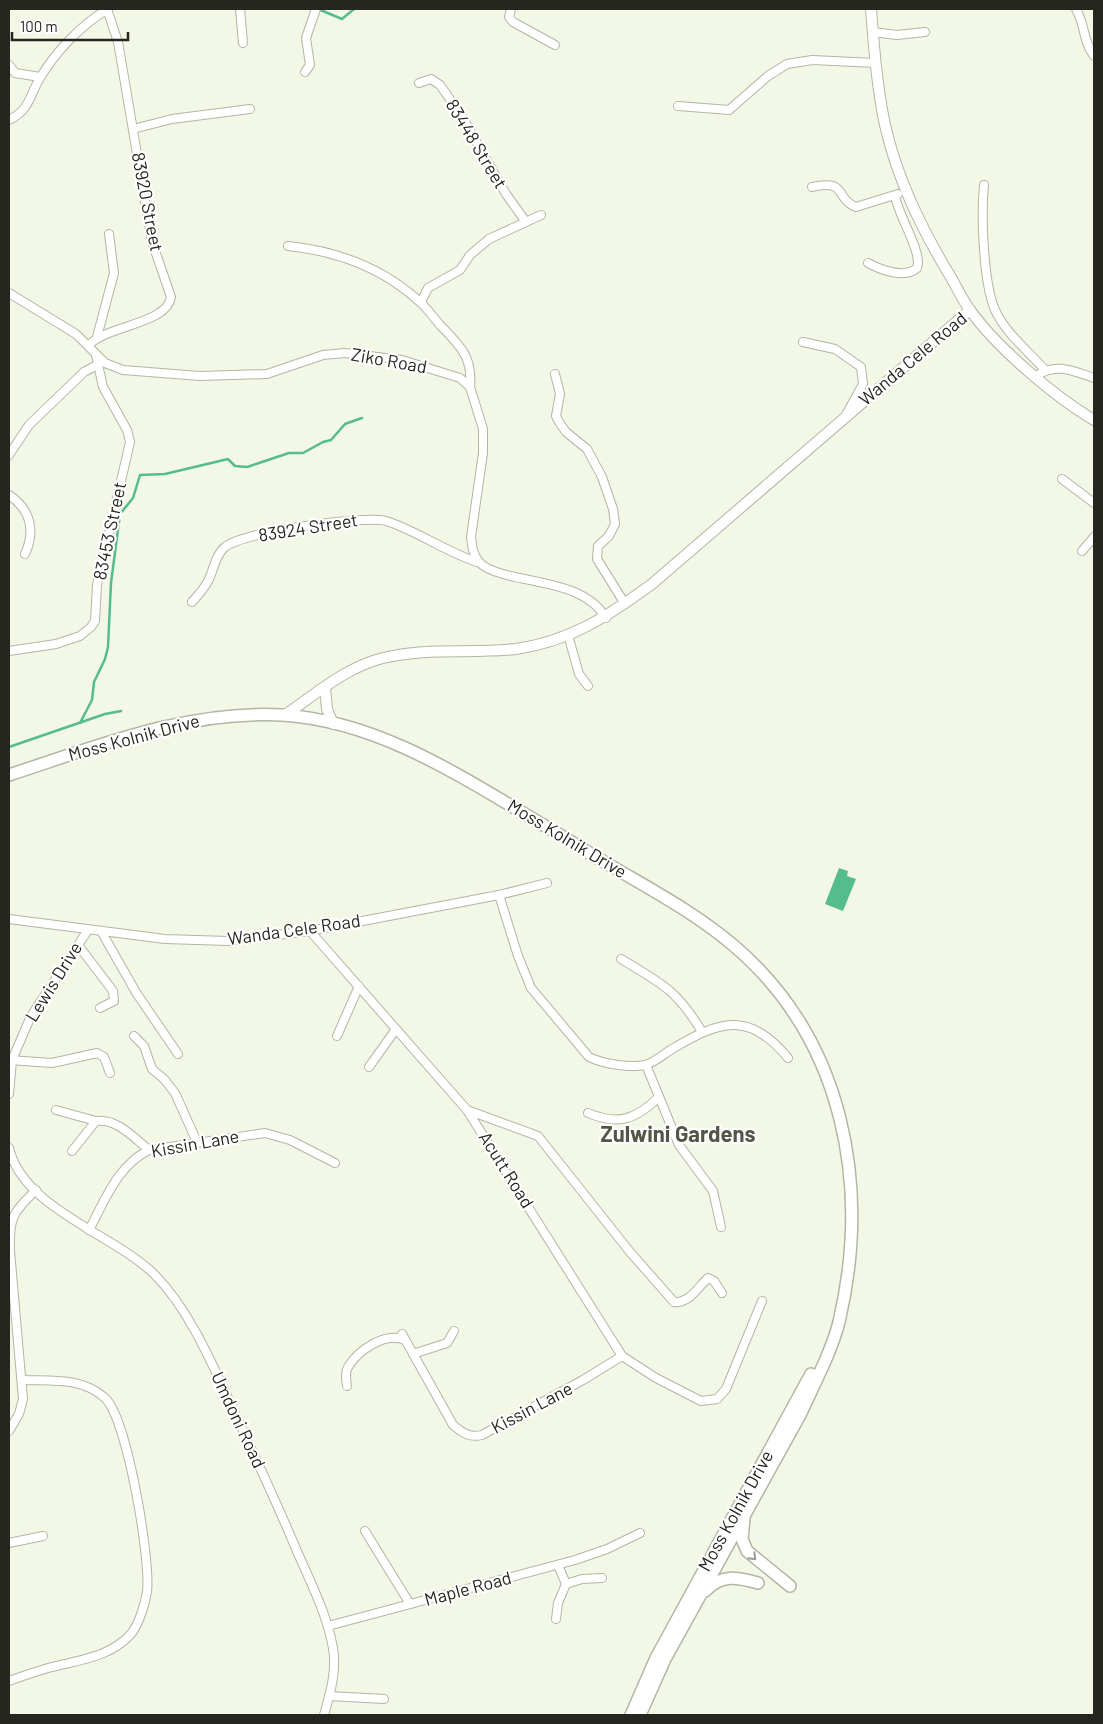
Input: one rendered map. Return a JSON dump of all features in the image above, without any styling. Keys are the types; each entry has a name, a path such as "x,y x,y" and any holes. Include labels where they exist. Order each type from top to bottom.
{"main road":[{"name":"Moss Kolnik Drive","path":"9,775 171,724 228,716 284,715 333,724 392,741 434,761 659,894 713,929 736,947 775,989 808,1037 828,1079 844,1129 852,1184 847,1276 839,1321 817,1378 665,1659 640,1715"},
{"name":"Moss Kolnik Drive","path":"631,1715 656,1658 804,1386 840,1308"},
{"path":"745,1513 742,1539 747,1551 790,1586"},
{"path":"699,1597 722,1579 736,1578 758,1583"}],"street":[{"path":"9,120 23,112 40,77 74,36 90,20 108,9"},
{"name":"83920 Street","path":"89,345 97,337 159,314 170,303 170,290 152,242 118,42 108,9"},
{"path":"240,9 243,43"},
{"path":"305,72 310,65 306,38 316,9"},
{"path":"871,9 876,63 885,124 905,190 924,231 970,310"},
{"path":"1076,9 1082,19 1088,45 1094,56"},
{"path":"510,13 513,22 555,45"},
{"path":"873,32 897,35 925,32"},
{"path":"678,106 729,110 768,76 787,64 812,60 876,63"},
{"path":"9,65 15,73 40,77"},
{"name":"83448 Street","path":"419,83 431,79 440,85 468,125 506,194 526,222"},
{"path":"133,129 172,119 250,109"},
{"path":"812,187 824,184 836,187 856,207 895,196 905,190"},
{"path":"984,185 981,212 982,230 995,309 1008,329 1045,370"},
{"path":"868,263 895,272 910,272 917,268 918,258 902,220 895,196"},
{"path":"421,302 428,288 460,270 479,246 496,234 540,215"},
{"path":"97,337 114,273 109,234"},
{"path":"288,246 334,254 372,268 421,302 465,353 471,373 470,387 483,429 483,453 470,537 473,551 480,563 494,571 584,594 600,608 606,618"},
{"name":"Ziko Road","path":"9,293 63,325 89,345 105,363 123,370 200,376 267,374 323,355 345,353 368,354 402,360 452,375 470,387"},
{"name":"Wanda Cele Road","path":"284,715 354,668 383,658 415,653 515,649 553,641 606,618 652,584 970,310 1036,376 1094,420"},
{"path":"803,342 827,346 861,367 863,384 845,417"},
{"name":"83453 Street","path":"9,651 56,644 80,636 91,628 95,621 97,585 130,442 127,430 103,387 96,355"},
{"path":"9,455 30,425 84,372 97,365"},
{"path":"1036,376 1045,370 1062,368 1094,378"},
{"path":"555,374 560,394 556,416 566,432 580,442 594,458 615,518 613,530 598,546 596,559 625,604"},
{"path":"1062,478 1094,503"},
{"path":"9,495 25,508 30,521 29,544 25,554"},
{"name":"83924 Street","path":"192,602 204,588 218,553 226,546 242,538 344,521 383,521 460,557 480,563"},
{"path":"1082,551 1094,537"},
{"path":"568,635 579,674 588,686"},
{"path":"325,688 327,710 333,724"},
{"name":"Wanda Cele Road","path":"9,919 165,939 228,941 310,930 499,895 547,883"},
{"path":"499,895 518,956 532,988 584,1052 598,1061 646,1065 702,1032 727,1026 754,1028 775,1042 788,1058"},
{"name":"Lewis Drive","path":"9,1094 10,1060 31,1016 88,930"},
{"name":"Acutt Road","path":"310,930 467,1110 622,1356 656,1378 701,1401 717,1399 726,1389 762,1301"},
{"path":"100,931 137,994 178,1054"},
{"path":"78,945 113,991 114,1001 100,1008"},
{"path":"621,959 669,988 684,1004 702,1032"},
{"path":"337,1036 359,986"},
{"path":"369,1067 396,1029"},
{"path":"134,1036 144,1046 152,1069 174,1093 197,1142"},
{"path":"10,1060 52,1063 97,1053 104,1057 110,1073"},
{"path":"646,1065 683,1153 712,1191 721,1227"},
{"path":"588,1113 602,1119 623,1119 642,1112 659,1097"},
{"path":"56,1110 96,1121 108,1121 116,1124 149,1150"},
{"path":"467,1110 538,1136 630,1252 674,1302 680,1303 687,1299 708,1278 714,1282 722,1293"},
{"path":"72,1151 96,1121"},
{"name":"Kissin Lane","path":"89,1230 118,1176 138,1156 149,1150 255,1134 275,1134 310,1149 335,1163"},
{"path":"9,1148 10,1161 36,1190 12,1217 10,1227 10,1251 23,1380 23,1399 19,1414 9,1431"},
{"name":"Umdoni Road","path":"36,1190 61,1212 139,1260 156,1276 186,1316 211,1362 271,1491 328,1626 335,1664 324,1715"},
{"path":"414,1354 448,1343 454,1331"},
{"name":"Kissin Lane","path":"347,1386 347,1371 356,1357 387,1337 404,1337 453,1425 466,1435 474,1436 482,1435 583,1380 622,1356"},
{"path":"9,1681 110,1651 132,1634 141,1615 147,1592 143,1524 117,1415 106,1399 91,1387 75,1381 23,1380"},
{"path":"365,1531 410,1604"},
{"name":"Maple Road","path":"328,1626 558,1565 607,1549 640,1534"},
{"path":"9,1543 43,1536"},
{"path":"556,1620 558,1603 566,1584 558,1565"},
{"path":"566,1584 582,1579 602,1578"},
{"path":"329,1696 384,1699"}],"shaded area":[{"path":"839,868 848,871 847,876 856,879 843,911 825,904"}],"waterway":[{"path":"318,9 342,19 354,9"},
{"path":"80,723 92,700 94,682 105,659 108,647 111,583 120,514 133,498 140,475 165,474 228,459 235,466 247,467 289,453 303,453 323,442 331,440 345,424 362,418"},
{"path":"9,747 105,714 121,711"}],"district":[{"name":"Zulwini Gardens","path":"678,1134"}]}
